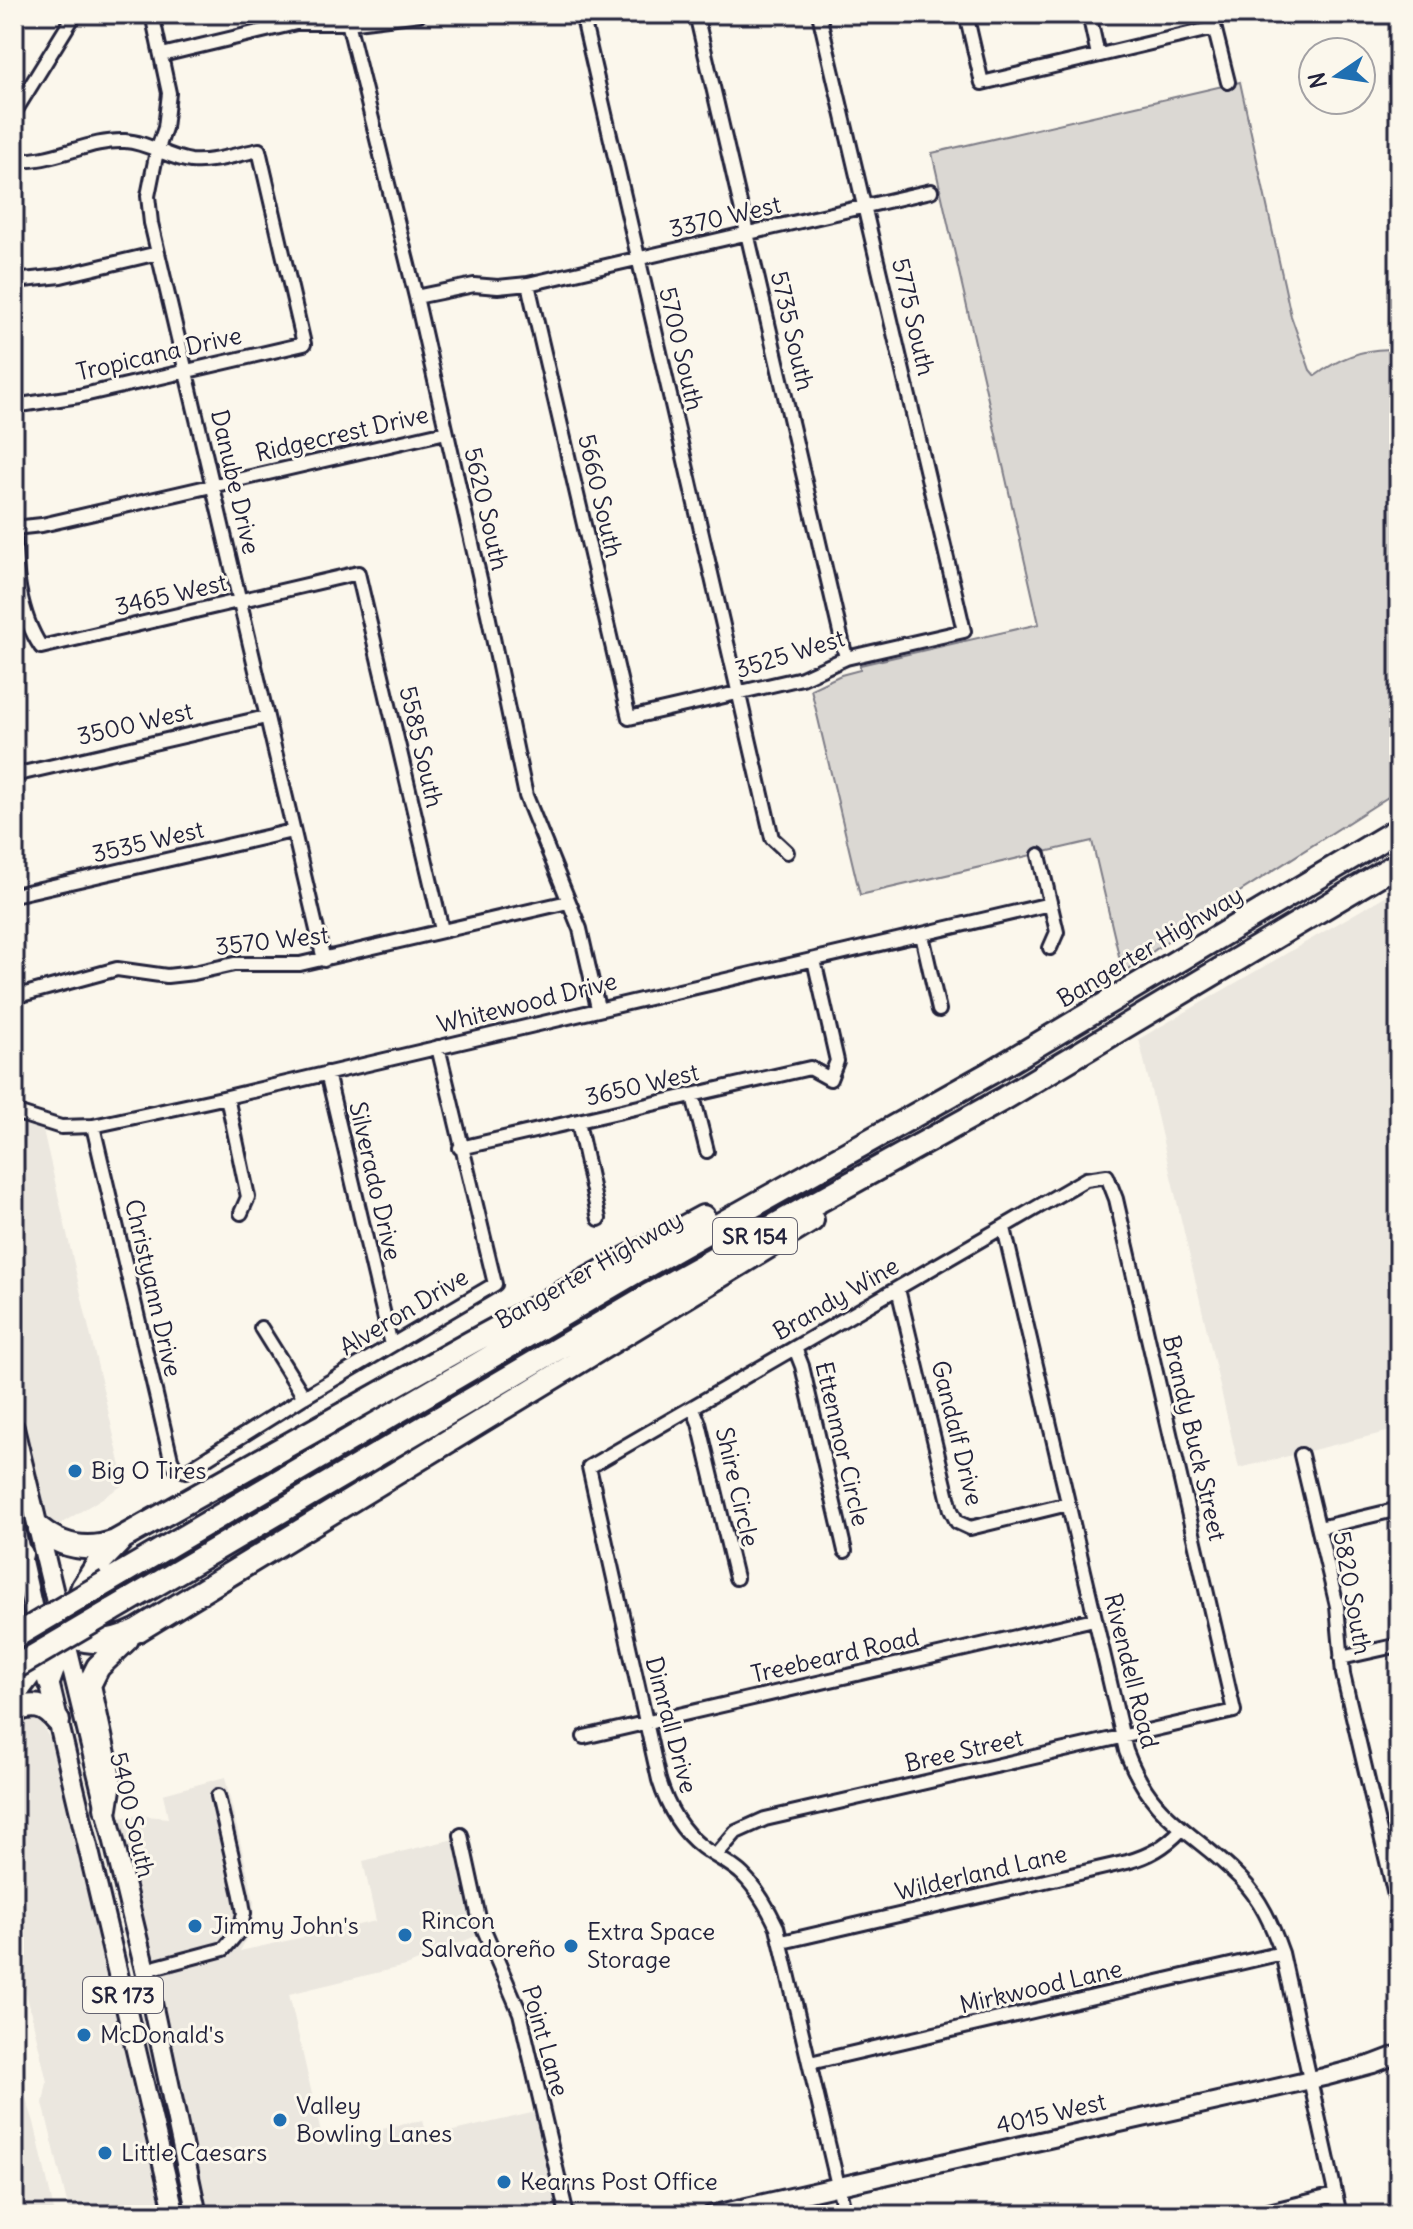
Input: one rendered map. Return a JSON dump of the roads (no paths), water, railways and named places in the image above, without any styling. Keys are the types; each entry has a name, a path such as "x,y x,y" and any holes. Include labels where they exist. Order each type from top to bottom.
{"highway":[{"name":"Bangerter Highway","path":"14,1637 637,1271 990,1073 1399,829"},
{"name":"SR 154","path":"14,1668 651,1294 1005,1098 1399,863"},
{"path":"40,1529 63,1544 85,1548 105,1545 124,1537 636,1252 990,1073"},
{"path":"49,1635 111,1642 138,1630 591,1357 964,1127 1005,1098"},
{"path":"14,1695 29,1675 49,1635 98,1564 124,1537"},
{"path":"14,1582 21,1554"},
{"path":"106,1808 110,1782 89,1695 90,1678 105,1659 138,1630"},
{"path":"49,1635 49,1680"},
{"path":"14,1711 31,1705 41,1706 58,1721"}],"main road":[{"name":"5400 South","path":"14,1428 40,1529 49,1635"},
{"name":"5400 South","path":"14,1525 106,1808 145,1970 197,2215"},
{"name":"5400 South","path":"49,1680 175,2215"},
{"path":"86,1841 103,1862 115,1893 126,1943 145,1970"},
{"path":"114,1954 131,1976 152,2052 170,2087"}],"street":[{"path":"14,113 75,14"},
{"name":"Danube Drive","path":"152,14 169,93 169,111 148,196 158,253 324,960"},
{"path":"162,55 296,23 420,14"},
{"name":"5700 South","path":"582,14 772,838 787,852"},
{"name":"5735 South","path":"696,14 846,658"},
{"name":"5775 South","path":"819,14 964,631"},
{"path":"966,14 982,83 1214,28"},
{"path":"1089,14 1098,55"},
{"path":"1211,14 1228,82"},
{"name":"5620 South","path":"347,18 416,297 526,796 580,929 598,1008"},
{"path":"14,160 126,141 157,151"},
{"name":"Tropicana Drive","path":"19,406 304,344 259,150 191,161 157,151"},
{"name":"3370 West","path":"416,297 474,285 498,287 528,284 931,191"},
{"path":"14,281 61,276 158,253"},
{"name":"5660 South","path":"528,284 629,718"},
{"name":"Ridgecrest Drive","path":"14,528 42,525 213,487 446,432"},
{"name":"3465 West","path":"14,528 17,573 30,627 41,647 358,573"},
{"name":"5585 South","path":"358,573 442,930"},
{"name":"3525 West","path":"629,718 810,676 846,658 964,631"},
{"name":"3500 West","path":"14,775 266,717"},
{"name":"3535 West","path":"14,895 292,831"},
{"path":"1039,855 1057,932 1050,948"},
{"name":"3570 West","path":"14,997 117,969 181,975 234,964 291,966 568,902"},
{"name":"Whitewood Drive","path":"14,1112 61,1127 93,1126 1050,904"},
{"path":"922,935 939,1010"},
{"name":"3650 West","path":"460,1148 810,1068 830,1079 837,1061 814,960"},
{"name":"Alveron Drive","path":"171,1459 175,1467 186,1471 495,1284 438,1047"},
{"name":"Silverado Drive","path":"327,1073 391,1345"},
{"path":"693,1096 707,1151"},
{"path":"227,1097 248,1197 241,1213"},
{"path":"578,1122 599,1219"},
{"name":"Christyann Drive","path":"93,1126 171,1459"},
{"name":"Brandy Wine","path":"589,1467 1086,1179 1107,1176"},
{"name":"Brandy Buck Street","path":"1107,1176 1116,1199 1234,1711"},
{"name":"Rivendell Road","path":"1004,1228 1121,1737 1142,1787 1160,1811 1239,1877 1266,1913 1282,1953 1340,2215"},
{"name":"Gandalf Drive","path":"898,1289 951,1510 957,1522 970,1528 1068,1504"},
{"path":"261,1328 304,1397"},
{"name":"Ettenmor Circle","path":"795,1348 802,1366 845,1551"},
{"name":"Shire Circle","path":"693,1408 736,1578"},
{"name":"5820 South","path":"1301,1455 1337,1606 1341,1658 1395,1878 1399,1913"},
{"name":"Dimrall Drive","path":"589,1467 659,1780 672,1812 692,1838 735,1869 753,1886 767,1906 782,1942 845,2215"},
{"path":"1319,1528 1399,1509"},
{"name":"Treebeard Road","path":"584,1737 1094,1619"},
{"path":"1341,1658 1399,1645"},
{"name":"Bree Street","path":"716,1855 736,1832 765,1819 1234,1711"},
{"path":"145,1970 224,1949 240,1930 244,1913 218,1796"},
{"name":"Wilderland Lane","path":"782,1942 1127,1862 1148,1856 1167,1845 1181,1830"},
{"name":"Point Lane","path":"461,1835 479,1918 520,2013 567,2215"},
{"name":"Mirkwood Lane","path":"810,2063 1282,1953"},
{"name":"4015 West","path":"711,2215 731,2213 1309,2080 1399,2054"},
{"path":"1252,2215 1335,2195"}],"place":[{"name":"Big O Tires","path":"75,1471"},
{"name":"Jimmy John's","path":"195,1926"},
{"name":"Rincon Salvadoreño","path":"405,1935"},
{"name":"Extra Space Storage","path":"571,1946"},
{"name":"McDonald's","path":"84,2035"},
{"name":"Valley Bowling Lanes","path":"280,2120"},
{"name":"Little Caesars","path":"105,2153"},
{"name":"Kearns Post Office","path":"504,2182"}]}
